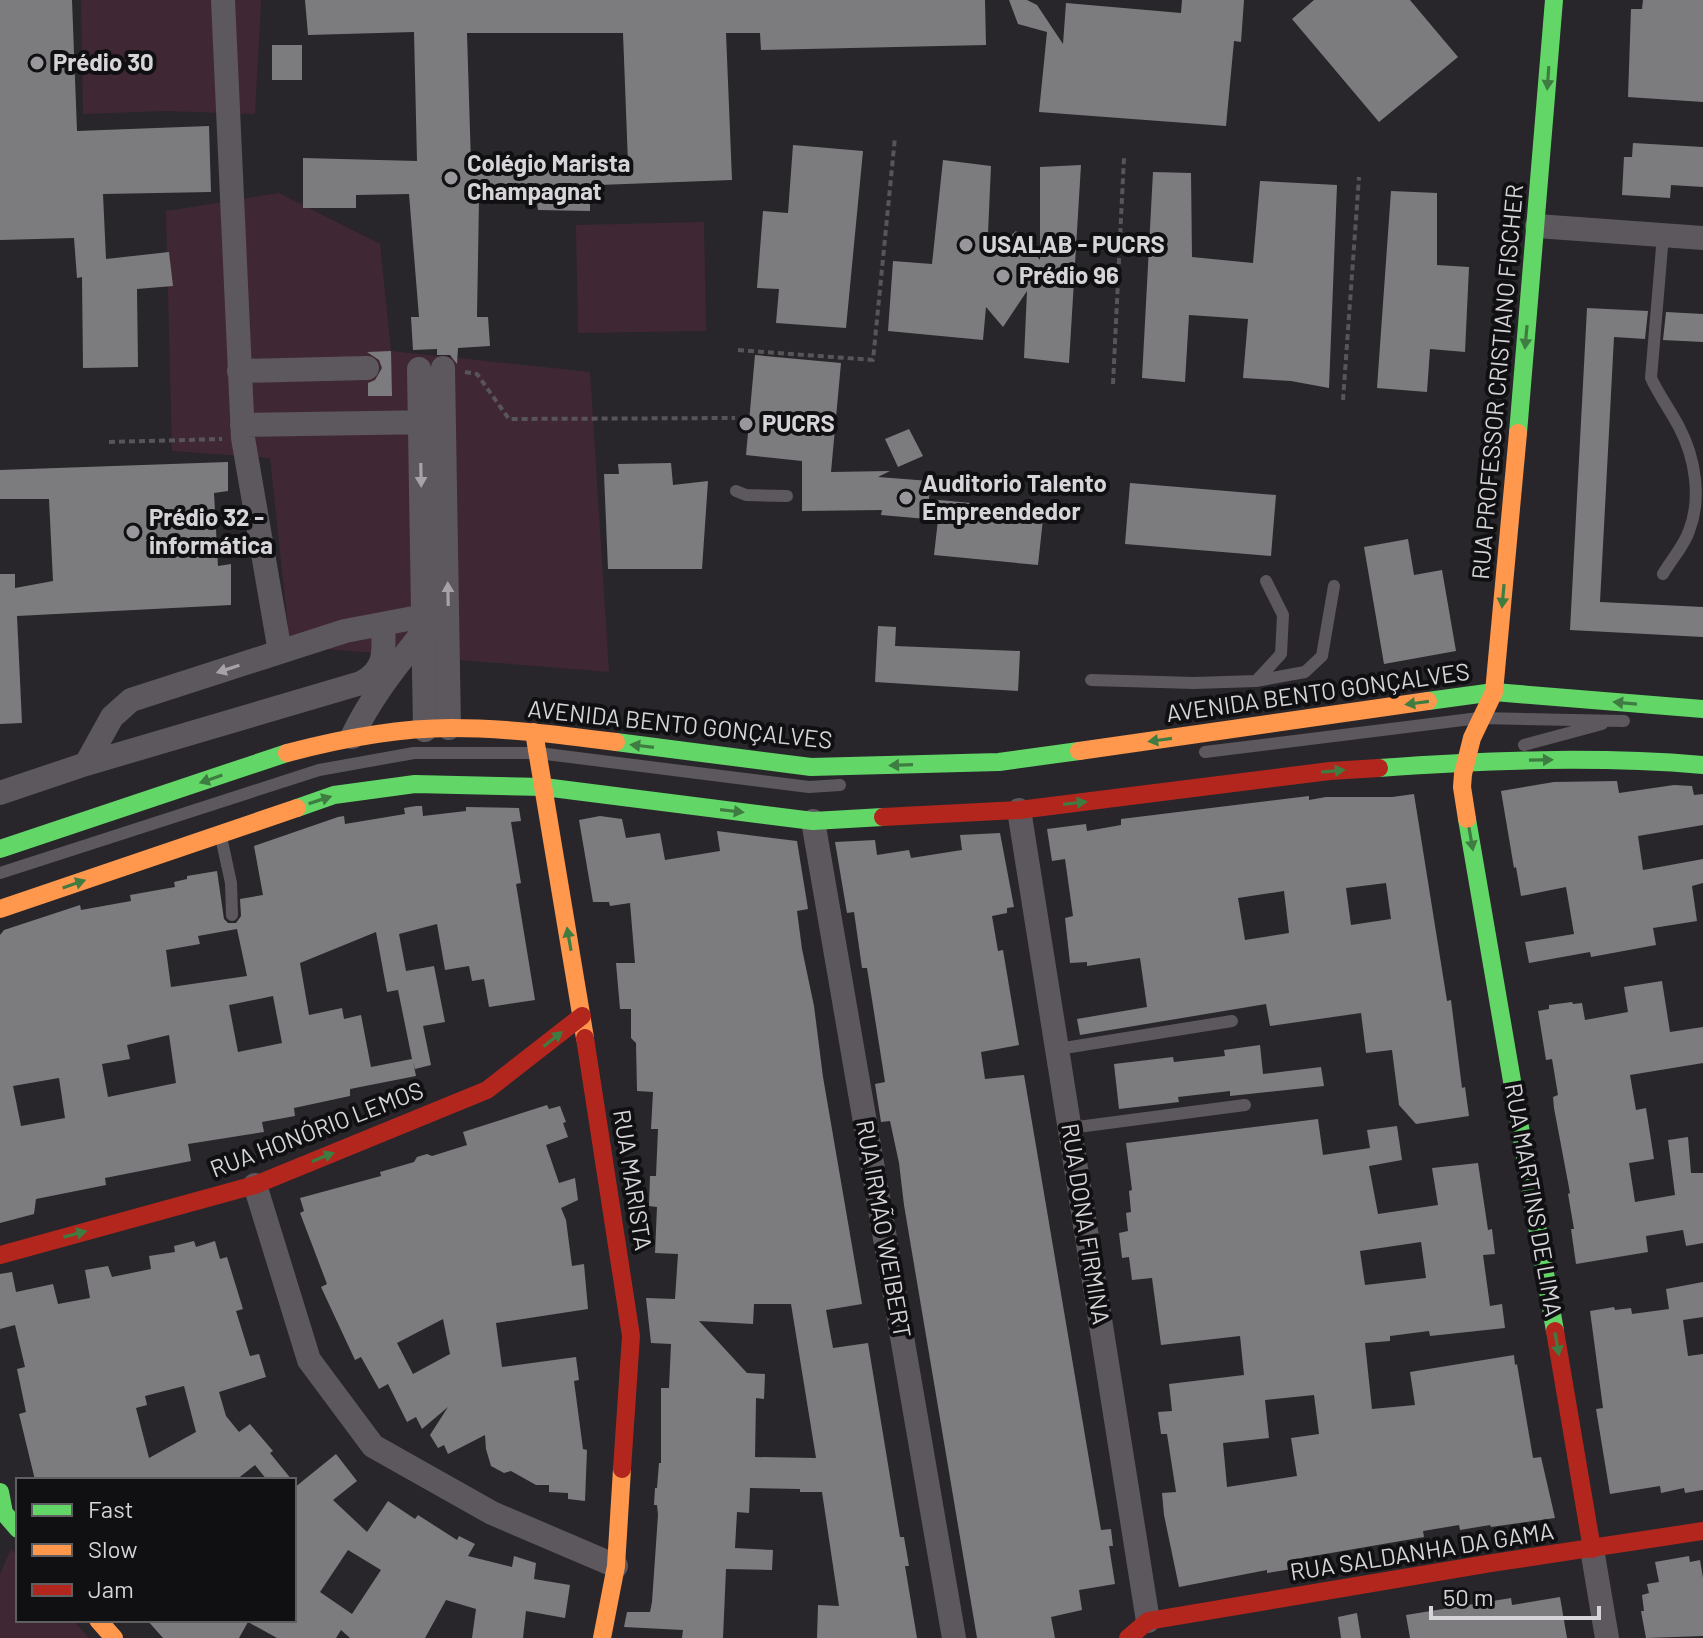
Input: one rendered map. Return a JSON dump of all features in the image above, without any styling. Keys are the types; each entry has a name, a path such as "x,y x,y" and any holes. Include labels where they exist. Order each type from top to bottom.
{"main road":[{"name":"RUA PROFESSOR CRISTIANO FISCHER","path":"1463,762 1479,718 1494,692 1537,226 1554,0"},
{"name":"AVENIDA BENTO GONÇALVES","path":"0,849 289,752 352,737 437,729 534,732 811,767 999,762 1494,692 1703,709"},
{"name":"RUA MARISTA","path":"534,732 631,1336 616,1566 602,1638"},
{"path":"0,909 334,795 415,784 544,787 813,821 1019,810 1330,771 1463,762 1634,759 1703,765"},
{"name":"RUA MARTINS DE LIMA","path":"1463,762 1462,787 1592,1549"},
{"name":"RUA HONÓRIO LEMOS","path":"0,1255 255,1185 487,1090 582,1016"},
{"name":"RUA SALDANHA DA GAMA","path":"1150,1630 1492,1563 1703,1531"},
{"path":"100,1622 114,1638"},
{"path":"1128,1638 1150,1630"}],"street":[{"path":"223,0 242,431 280,652"},
{"path":"1537,226 1703,238"},
{"path":"239,371 367,368"},
{"path":"431,369 430,638 437,729"},
{"path":"242,431 432,422"},
{"path":"352,737 365,709 383,682 430,638 432,422"},
{"path":"86,764 112,717 131,700 345,631 383,624 430,638"},
{"path":"0,793 86,764 361,683 373,677 380,665 384,650 383,624"},
{"name":"RUA DONA FIRMINA","path":"1019,810 1150,1630"},
{"name":"RUA IRMÃO WEIBERT","path":"813,821 954,1638"},
{"path":"255,1185 309,1360 373,1446 492,1513 616,1566"},
{"name":"RUA MARTINS DE LIMA","path":"1592,1549 1607,1638"}],"lane":[{"path":"1663,235 1651,378 1661,400 1680,427 1693,464 1696,498 1689,532 1663,574"},
{"path":"736,491 746,495 787,496"},
{"path":"1256,681 1281,654 1283,615 1266,581"},
{"path":"1091,680 1256,681 1305,672 1322,656 1334,586"},
{"path":"1494,692 1615,721"},
{"path":"1197,753 1479,718 1645,723"},
{"path":"1463,762 1615,721"},
{"path":"490,753 534,732"},
{"path":"0,873 319,770 414,753 538,753 809,787 856,784"},
{"path":"490,753 544,787"},
{"path":"220,833 231,883 232,915"},
{"path":"1058,1049 1232,1021"},
{"path":"1070,1128 1245,1105"}],"path":[{"path":"738,350 873,360 895,137"},
{"path":"1113,384 1124,157"},
{"path":"1343,400 1359,177"},
{"path":"431,369 477,374 509,419 735,418"},
{"path":"109,442 242,431"}],"shaded area":[{"path":"81,0 261,0 255,114 165,111 83,114"},
{"path":"279,193 380,244 391,351 590,372 609,672 290,646 270,458 172,451 166,211"},
{"path":"704,222 706,331 578,333 576,225"},
{"path":"11,1549 16,1554 16,1622 75,1622 89,1638 0,1638 0,1574"}],"building":[{"name":"Prédio 30","path":"0,0 72,0 77,131 209,126 211,192 103,194 106,259 169,252 173,286 137,289 138,367 83,368 82,277 77,278 74,238 0,240"},
{"name":"Colégio Marista Champagnat","path":"305,0 985,0 986,45 761,50 760,33 726,33 732,180 599,185 599,192 590,194 590,211 538,210 536,195 479,199 477,317 488,317 490,346 458,348 457,364 450,355 437,355 437,349 413,350 411,317 419,317 409,194 356,195 356,208 303,208 303,158 417,161 414,32 308,35","holes":["467,33 623,33 628,163 471,164"]},
{"path":"1009,0 1027,0 1037,5 1063,44 1066,3 1181,13 1182,0 1244,0 1241,42 1234,41 1226,126 1039,112 1047,32 1018,24"},
{"path":"1314,0 1410,0 1458,57 1379,122 1292,19"},
{"path":"1643,0 1703,0 1703,102 1628,97 1631,9 1642,9"},
{"path":"272,45 302,45 302,80 272,80"},
{"path":"1633,143 1703,147 1703,187 1671,185 1670,198 1622,195 1624,157 1632,157"},
{"path":"793,145 863,151 846,328 776,323 779,289 757,288 763,211 788,213"},
{"name":"Prédio 96","path":"943,160 991,166 987,256 1016,231 1040,260 1040,167 1081,165 1069,363 1024,358 1027,291 1003,327 986,307 983,340 888,331 893,261 932,264"},
{"path":"1153,172 1191,173 1192,257 1253,263 1260,181 1337,185 1329,388 1291,381 1243,378 1248,319 1189,315 1185,382 1142,378"},
{"path":"1391,191 1437,193 1437,265 1469,267 1465,352 1430,349 1427,392 1377,388"},
{"path":"1587,308 1648,311 1645,339 1614,337 1600,602 1703,607 1703,637 1570,630"},
{"path":"1666,312 1703,314 1703,342 1663,340"},
{"path":"391,351 392,396 368,396 368,383 375,380 382,368 379,360 367,352"},
{"path":"755,355 841,363 831,472 890,471 878,477 930,481 929,499 1044,510 1038,565 934,555 938,520 881,515 882,510 802,511 802,461 746,455"},
{"path":"909,429 923,456 898,467 885,439"},
{"name":"Prédio 32 - informática","path":"228,462 228,491 214,493 218,566 231,564 231,605 17,616 22,723 0,724 0,574 15,574 15,588 53,581 49,499 0,499 0,470"},
{"path":"671,463 673,485 708,481 702,569 608,569 604,474 619,474 618,464"},
{"path":"1130,483 1276,495 1271,556 1125,544"},
{"path":"1408,539 1414,575 1442,570 1456,651 1384,664 1364,547"},
{"path":"878,626 896,627 895,646 1020,651 1018,691 875,682"},
{"path":"1617,781 1619,793 1674,785 1692,786 1694,795 1703,794 1703,825 1638,836 1643,870 1703,859 1703,883 1692,886 1697,921 1653,928 1656,945 1591,957 1590,952 1529,963 1525,942 1574,934 1566,887 1521,896 1501,791 1554,782"},
{"path":"1414,794 1469,1116 1416,1124 1399,1105 1392,1050 1366,1053 1361,1013 1270,1026 1266,1004 1080,1035 1077,1019 1147,1007 1140,958 1087,966 1087,962 1070,963 1065,918 1073,916 1065,859 1052,861 1047,829 1086,824 1087,831 1121,825 1121,819 1309,796 1309,800","holes":["1386,883 1391,919 1351,925 1346,888","1284,891 1289,933 1245,940 1238,898"]},
{"path":"422,806 423,816 466,811 466,807 519,808 521,821 511,822 521,883 516,884 535,1000 489,1007 484,979 472,981 469,966 445,970 437,924 399,934 406,971 434,966 445,1022 423,1026 431,1065 415,1069 413,1061 416,1076 350,1089 350,1096 294,1108 295,1116 262,1122 264,1132 188,1144 191,1161 105,1178 106,1185 36,1199 34,1214 0,1223 0,935 4,930 80,905 81,910 131,901 130,895 175,887 174,882 187,879 187,876 217,871 224,919 228,923 236,923 241,916 240,899 263,895 254,846 338,817 344,816 345,824 405,814 404,808","holes":["237,929 247,976 171,987 166,950 200,944 198,936","376,932 387,992 398,990 412,1059 371,1067 361,1015 344,1019 342,1008 309,1015 300,963","273,996 282,1043 238,1052 229,1005","169,1035 176,1083 108,1097 102,1064 130,1059 127,1045","59,1078 65,1118 21,1126 13,1086"]},
{"path":"600,816 622,819 626,838 660,833 665,860 720,851 717,831 797,841 808,909 797,911 802,949 862,1304 826,1310 833,1348 868,1343 900,1537 904,1537 909,1566 905,1566 917,1638 817,1638 818,1605 839,1606 822,1492 800,1492 800,1489 750,1488 749,1513 737,1512 735,1548 773,1550 772,1570 726,1569 723,1638 682,1638 683,1630 624,1627 627,1612 650,1612 652,1602 658,1515 657,1505 654,1505 655,1488 661,1463 661,1388 669,1388 671,1344 651,1343 646,1298 675,1299 678,1254 655,1253 657,1207 649,1206 650,1176 656,1176 658,1129 651,1129 653,1092 637,1091 636,1043 631,1038 631,1009 620,1009 616,963 635,963 630,903 610,906 609,902 593,902 579,820","holes":["754,1304 791,1304 816,1458 755,1457 756,1398 764,1399 765,1374 747,1373 699,1321 753,1324"]},
{"path":"1000,833 1014,907 1007,908 1007,913 992,916 998,951 1003,950 1019,1045 981,1052 985,1079 1024,1075 1101,1530 1111,1529 1113,1546 1109,1546 1115,1584 1079,1590 1082,1610 1051,1617 1055,1638 977,1638 899,1163 890,1121 881,1122 875,1084 885,1082 867,968 862,968 854,912 847,913 835,842 875,840 877,855 909,850 911,858 962,850 960,835"},
{"path":"1662,981 1670,1032 1703,1027 1703,1063 1630,1075 1636,1110 1646,1108 1654,1159 1629,1163 1635,1202 1675,1195 1668,1140 1688,1137 1691,1173 1703,1173 1703,1243 1686,1246 1683,1230 1646,1236 1648,1252 1576,1264 1570,1193 1554,1108 1553,1097 1558,1095 1552,1059 1546,1060 1538,1011 1549,1009 1549,1005 1572,1002 1582,1003 1585,1020 1628,1012 1624,987"},
{"path":"1260,1045 1263,1074 1321,1067 1324,1086 1230,1096 1230,1091 1178,1097 1179,1102 1119,1109 1114,1064 1173,1057 1174,1062 1225,1056 1224,1050"},
{"path":"547,1105 549,1109 560,1106 566,1122 563,1123 568,1137 546,1145 559,1183 575,1178 578,1200 561,1208 566,1220 572,1266 584,1264 588,1309 496,1323 502,1367 576,1357 579,1380 574,1381 583,1449 587,1450 585,1501 568,1499 568,1493 549,1492 549,1485 536,1485 511,1471 504,1473 491,1466 485,1435 448,1454 444,1445 438,1448 430,1435 448,1407 422,1429 416,1417 407,1422 388,1384 379,1389 361,1357 355,1360 321,1287 327,1284 300,1213 304,1211 300,1198 381,1176 380,1172 414,1162 417,1157 432,1156 467,1145 463,1132","holes":["443,1319 450,1354 413,1374 397,1343"]},
{"path":"1318,1119 1323,1155 1370,1148 1367,1130 1397,1126 1402,1160 1369,1166 1378,1214 1438,1205 1432,1168 1478,1163 1488,1230 1492,1229 1495,1254 1483,1255 1490,1306 1502,1304 1505,1328 1430,1336 1429,1331 1390,1336 1390,1341 1365,1343 1372,1409 1415,1405 1410,1372 1514,1355 1533,1458 1541,1457 1555,1518 1491,1527 1460,1530 1459,1525 1423,1531 1424,1537 1290,1560 1292,1569 1267,1573 1267,1570 1179,1587 1162,1493 1176,1492 1167,1434 1161,1434 1158,1412 1172,1411 1169,1384 1244,1375 1240,1336 1161,1345 1152,1278 1132,1280 1129,1257 1122,1258 1119,1233 1128,1231 1126,1213 1131,1212 1129,1191 1132,1190 1126,1143","holes":["1421,1242 1426,1278 1365,1285 1360,1251","1314,1395 1319,1434 1291,1438 1297,1476 1227,1487 1223,1443 1269,1438 1265,1400"]},
{"path":"194,1241 196,1247 215,1241 220,1259 227,1257 243,1309 236,1311 250,1356 259,1354 266,1377 219,1392 226,1416 239,1432 250,1424 290,1478 265,1478 255,1465 239,1478 35,1478 19,1414 26,1412 17,1369 25,1367 15,1325 0,1329 0,1274 12,1272 16,1292 53,1284 58,1304 90,1298 85,1270 108,1266 112,1277 151,1269 149,1256 175,1252 174,1246","holes":["184,1386 196,1432 149,1458 136,1408 147,1405 145,1396"]},
{"path":"1703,1282 1703,1317 1683,1320 1688,1356 1703,1354 1703,1490 1685,1493 1684,1488 1661,1493 1660,1486 1610,1494 1596,1409 1603,1408 1590,1311 1631,1308 1632,1314 1669,1309 1666,1289"},
{"path":"336,1454 357,1481 333,1500 367,1532 388,1501 415,1519 418,1515 457,1540 459,1536 475,1544 468,1556 512,1567 514,1556 536,1563 534,1579 570,1585 565,1618 526,1611 523,1638 472,1638 476,1609 446,1600 425,1638 350,1638 341,1630 336,1638 277,1638 248,1622 296,1622 296,1486","holes":["348,1550 381,1570 352,1614 320,1592"]},
{"path":"1689,1556 1690,1562 1700,1560 1703,1636 1646,1638 1641,1611 1644,1611 1642,1595 1649,1593 1647,1584 1659,1582 1655,1562"},
{"path":"1560,1597 1567,1638 1410,1638 1406,1615 1511,1598 1512,1605"},
{"path":"1357,1613 1361,1638 1341,1638 1338,1617"},
{"path":"149,1622 248,1622 239,1638 163,1638"}],"traffic: fast":[{"path":"1518,433 1554,0"},
{"path":"1428,701 1494,692 1703,709"},
{"path":"616,742 811,767 999,762 1079,751"},
{"path":"0,849 287,753"},
{"path":"1379,768 1541,760 1703,765"},
{"path":"297,808 334,795 415,784 544,787 813,821 883,817"},
{"path":"1467,819 1555,1331"},
{"path":"0,1492 4,1513 16,1527"}],"traffic: slow":[{"path":"1467,819 1463,774 1472,738 1494,692 1518,433"},
{"path":"1079,751 1428,701"},
{"path":"287,753 368,735 430,728 554,734 616,742"},
{"path":"534,732 585,1038"},
{"path":"0,909 297,808"},
{"path":"602,1638 616,1566 622,1469"},
{"path":"100,1622 114,1638"}],"traffic: jam":[{"path":"883,817 1019,810 1330,771 1379,768"},
{"path":"0,1255 255,1185 487,1090 582,1016"},
{"path":"585,1038 631,1336 622,1469"},
{"path":"1555,1331 1592,1549"},
{"path":"1128,1638 1148,1621 1703,1531"}],"place":[{"name":"Prédio 30","path":"37,63"},
{"name":"Colégio Marista Champagnat","path":"451,178"},
{"name":"USALAB - PUCRS","path":"966,245"},
{"name":"Prédio 96","path":"1003,276"},
{"name":"PUCRS","path":"746,424"},
{"name":"Auditorio Talento Empreendedor","path":"906,498"},
{"name":"Prédio 32 - informática","path":"133,532"}]}
